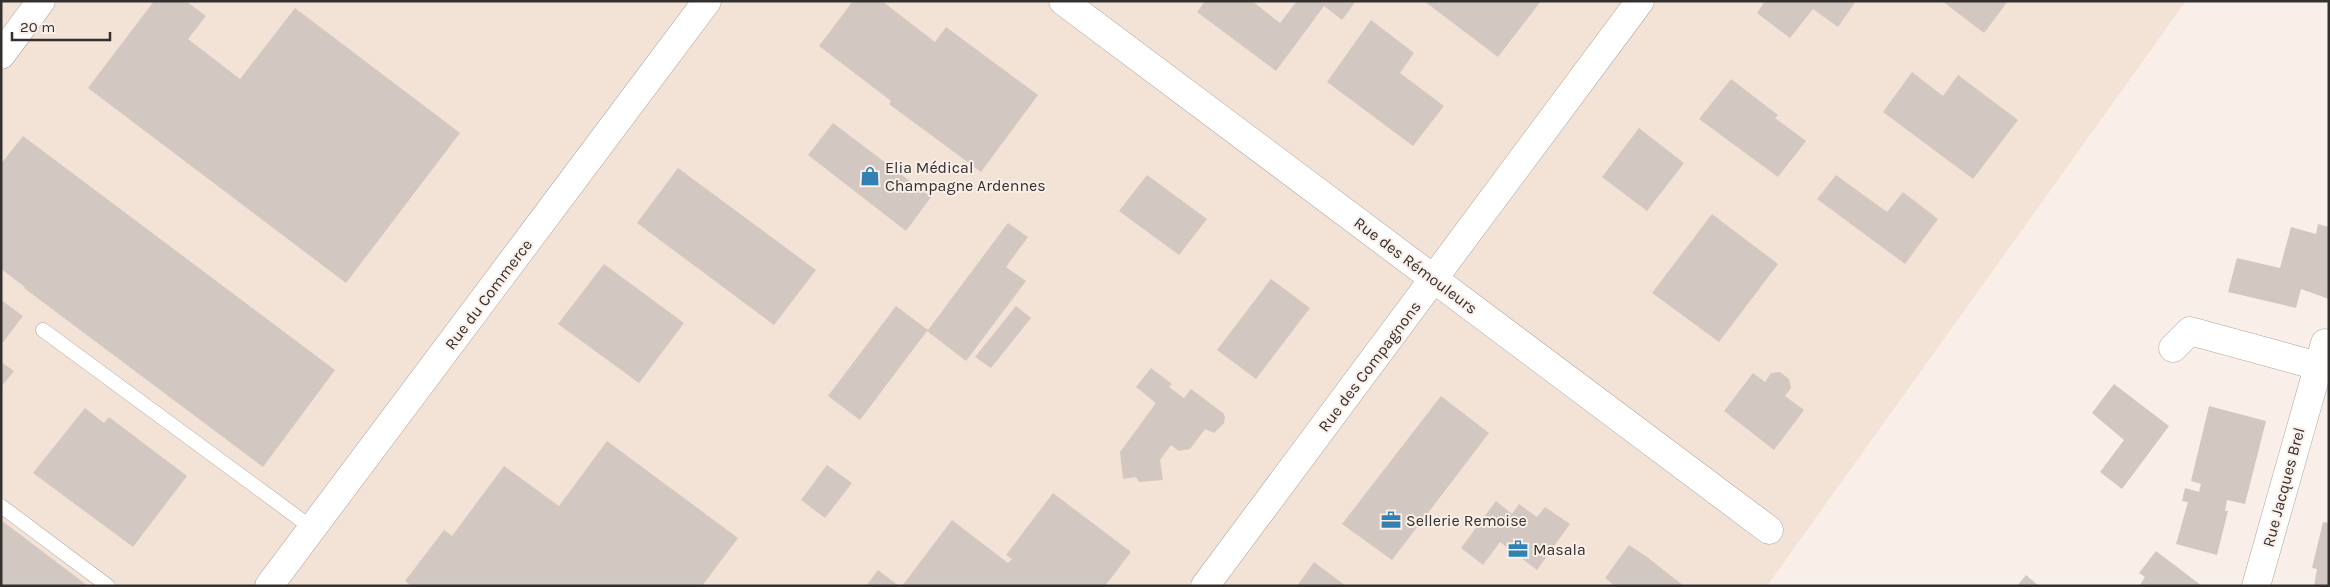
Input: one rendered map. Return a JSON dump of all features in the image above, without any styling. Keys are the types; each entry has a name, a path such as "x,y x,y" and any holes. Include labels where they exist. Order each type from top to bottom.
{"street":[{"path":"1,55 42,1"},
{"name":"Rue du Commerce","path":"269,586 706,1"},
{"name":"Rue des Rémouleurs","path":"1063,1 1769,530"},
{"name":"Rue des Compagnons","path":"1205,586 1640,1"},
{"name":"Rue Jacques Brel","path":"2173,348 2190,331 2322,373 2256,586"}],"lane":[{"path":"43,330 312,528"},
{"path":"1,506 108,586"}],"shaded area":[{"path":"1,1 2186,1 1767,586 1,586"}],"building":[{"path":"154,1 186,1 206,16 188,39 240,79 295,8 460,133 346,283 88,88"},
{"path":"853,1 882,1 935,42 946,27 1038,95 981,172 889,104 891,101 819,46"},
{"path":"1205,1 1252,1 1280,23 1297,1 1356,1 1342,20 1324,6 1276,71 1197,12"},
{"path":"1424,1 1541,1 1498,57"},
{"path":"1765,1 1856,1 1838,27 1813,9 1790,38 1757,13"},
{"path":"1942,1 2008,1 1984,33"},
{"path":"1371,20 1414,53 1400,73 1444,106 1413,146 1327,82"},
{"path":"1912,72 1943,96 1958,75 2018,120 1973,179 1883,112"},
{"path":"1731,79 1778,115 1775,118 1806,141 1778,177 1699,119"},
{"name":"Elia Médical Champagne Ardennes","path":"833,123 931,197 906,231 808,155"},
{"path":"1639,128 1684,163 1647,211 1602,177"},
{"path":"23,136 335,370 263,467 1,269 1,164"},
{"path":"678,168 816,270 774,325 637,223"},
{"path":"1147,175 1207,219 1179,255 1119,211"},
{"path":"1836,175 1887,212 1903,192 1938,219 1905,264 1817,199"},
{"path":"1712,214 1778,264 1719,342 1652,293"},
{"path":"1008,223 1028,237 1006,267 1026,281 966,361 927,331 860,420 828,396 896,306 928,330"},
{"path":"2318,224 2329,227 2329,299 2301,289 2296,308 2228,292 2237,258 2280,268 2291,227 2316,234"},
{"path":"604,264 684,323 639,383 558,324"},
{"path":"1271,279 1310,308 1256,379 1217,350"},
{"path":"1,300 23,316 1,345"},
{"path":"1016,306 1031,318 991,368 975,357"},
{"path":"1,362 14,371 1,387"},
{"path":"1151,368 1172,384 1169,387 1184,398 1191,389 1223,413 1225,417 1224,423 1214,433 1205,429 1190,449 1179,451 1171,445 1160,460 1163,480 1139,482 1136,477 1123,479 1120,452 1156,403 1136,387"},
{"path":"1780,372 1789,379 1791,388 1785,396 1804,410 1774,450 1724,411 1753,373 1765,382 1771,373"},
{"path":"2114,384 2169,426 2122,489 2100,472 2124,440 2092,413"},
{"path":"1441,396 1489,433 1392,560 1342,524"},
{"path":"2209,406 2266,421 2245,504 2227,500 2225,511 2228,511 2217,555 2176,544 2188,502 2182,501 2185,488 2199,492 2201,484 2191,481"},
{"path":"85,408 104,423 109,417 187,476 133,547 33,473"},
{"path":"607,441 738,538 702,586 411,586 405,581 444,530 452,536 504,466 559,506"},
{"path":"827,465 852,483 825,518 801,500"},
{"path":"1053,493 1131,552 1105,586 902,586 952,520 1008,563 1012,559 1006,555"},
{"path":"1496,501 1512,514 1519,504 1537,517 1545,507 1570,524 1537,570 1500,542 1483,565 1461,548"},
{"path":"1,520 88,586 1,586"},
{"path":"2323,522 2329,523 2329,586 2314,586 2317,569 2312,568"},
{"path":"1629,545 1684,586 1615,586 1605,578"},
{"path":"2156,551 2202,586 2139,586 2145,577 2139,573"},
{"path":"1314,562 1346,586 1297,586"},
{"path":"878,570 899,586 866,586"},
{"path":"2026,575 2039,586 2017,586"}],"place":[{"name":"Elia Médical Champagne Ardennes","path":"870,176"},
{"name":"Sellerie Remoise","path":"1391,520"},
{"name":"Masala","path":"1518,549"}]}
